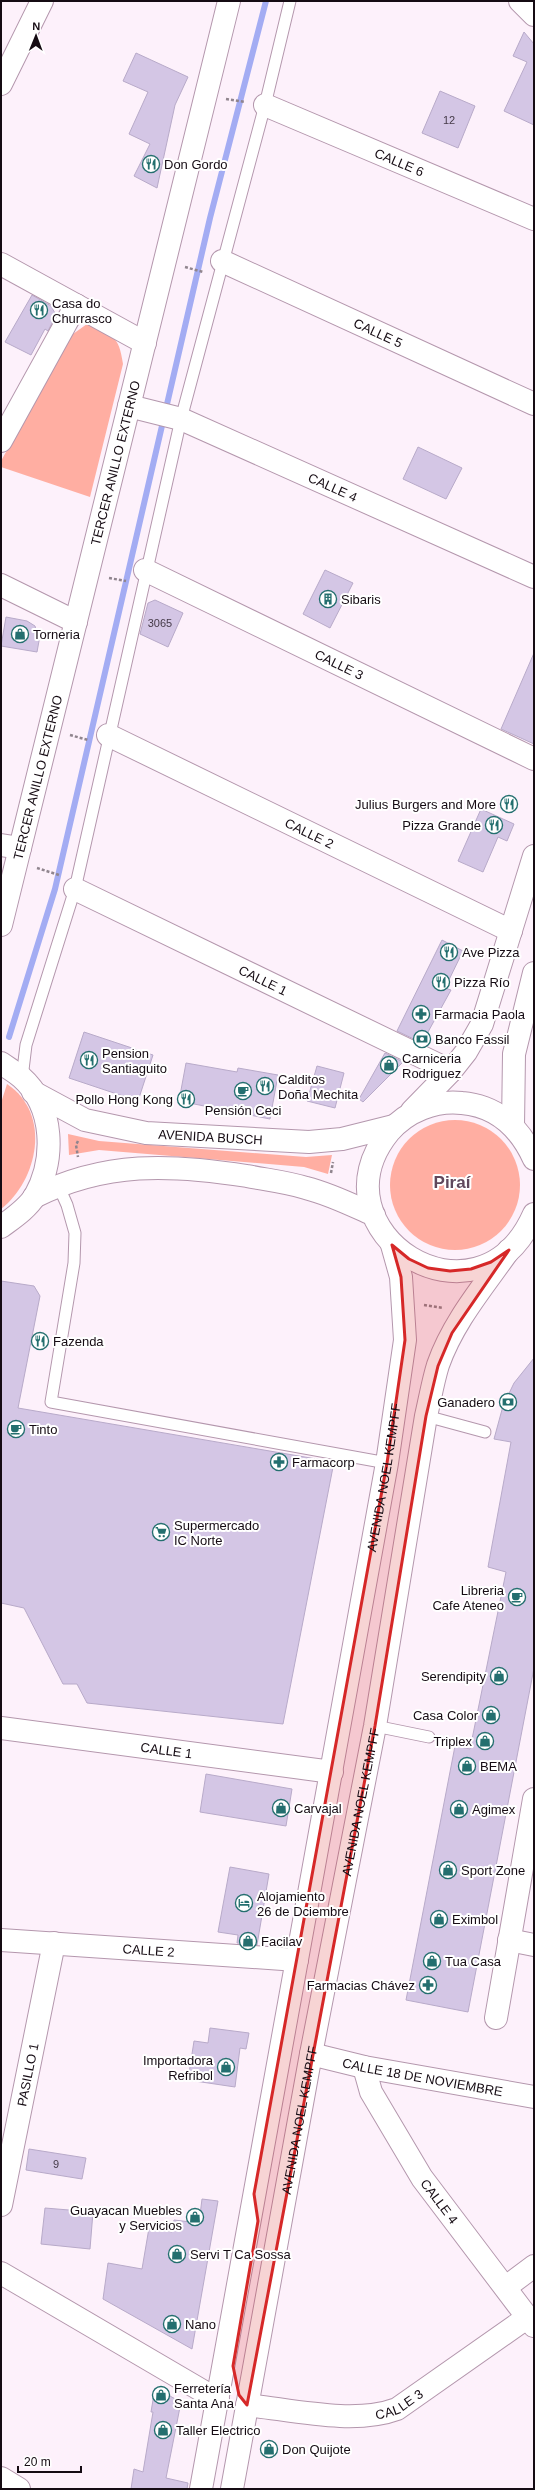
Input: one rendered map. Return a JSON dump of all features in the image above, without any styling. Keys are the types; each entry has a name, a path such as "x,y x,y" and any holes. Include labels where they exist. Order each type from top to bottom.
{"street":[{"path":"1,84 42,1"},
{"name":"TERCER ANILLO EXTERNO","path":"1,925 10,847 76,622 134,407 145,343 229,1"},
{"path":"520,1 534,15"},
{"name":"CALLE 6","path":"256,104 534,218"},
{"path":"1,264 145,343"},
{"name":"CALLE 5","path":"216,268 534,404"},
{"path":"1,441 76,305"},
{"name":"CALLE 4","path":"134,407 178,418 534,577"},
{"name":"CALLE 3","path":"137,576 534,759"},
{"path":"1,586 76,622"},
{"name":"CALLE 2","path":"108,735 511,931"},
{"path":"532,1225 509,1250 491,1262 478,1267 450,1271 428,1268 409,1258 392,1245 381,1231 374,1215 369,1196 369,1177 372,1164 382,1141 451,1072 466,1052 482,1024 534,856"},
{"name":"CALLE 1","path":"70,883 451,1072"},
{"path":"527,1143 514,1054 534,973"},
{"name":"AVENIDA BUSCH","path":"1,1063 28,1085 85,1120 153,1133 301,1142 342,1139 401,1121 428,1106 450,1102 466,1103 488,1109 527,1143"},
{"path":"1,1227 18,1215 34,1197 46,1172 50,1144 45,1117 28,1085"},
{"path":"34,1197 58,1185 85,1176 145,1167 208,1170 306,1188 331,1196 374,1215"},
{"name":"AVENIDA NOEL KEMPFF","path":"201,2489 387,1463 405,1340 404,1301 401,1277 392,1245"},
{"name":"AVENIDA NOEL KEMPFF","path":"232,2489 313,2048 375,1726 426,1416 438,1366 452,1333 464,1312 509,1250"},
{"name":"CALLE 1","path":"1,1728 332,1772"},
{"path":"496,2018 534,1799"},
{"path":"323,1818 321,1878 329,1892 341,1899"},
{"name":"CALLE 2","path":"1,1940 297,1960"},
{"path":"509,1940 534,1945"},
{"name":"PASILLO 1","path":"1,2206 54,1943"},
{"path":"297,1960 313,1966 319,1978 312,2024 313,2048"},
{"name":"CALLE 18 DE NOVIEMBRE","path":"313,2048 364,2067 534,2097"},
{"name":"CALLE 4","path":"364,2067 371,2092 422,2178 531,2322"},
{"path":"247,2405 238,2395 233,2366 258,2220 254,2194"},
{"path":"506,2287 534,2266"},
{"path":"1,2273 218,2400 226,2411 229,2422 229,2441 220,2489"},
{"name":"CALLE 3","path":"247,2405 360,2417 379,2416 397,2409 531,2322"},
{"path":"1,2478 19,2489"}],"lane":[{"path":"28,1085 26,1045 108,735 137,576 216,268 256,104 290,1"},
{"path":"58,1185 67,1205 75,1233 74,1263 51,1402 387,1463"},
{"path":"426,1416 485,1432"},
{"path":"375,1726 429,1737"}],"path":[{"path":"225,99 256,104"},
{"path":"180,266 216,268"},
{"path":"110,578 137,576"},
{"path":"40,871 70,883"},
{"path":"85,1120 76,1145 85,1176"},
{"path":"331,1196 331,1169 342,1139"},
{"path":"404,1301 464,1312"}],"highlighted area":[{"path":"392,1245 409,1259 428,1268 450,1271 471,1269 491,1262 509,1250 452,1333 438,1366 426,1416 375,1726 247,2405 239,2395 233,2366 258,2221 254,2194 387,1463 405,1340 401,1277"}],"shaded area":[{"path":"87,324 113,337 119,347 123,364 90,497 1,467 1,461 64,347 73,334"},
{"path":"7,1084 21,1097 30,1112 35,1129 35,1147 31,1165 24,1181 14,1197 1,1209 1,1103"},
{"path":"455,1120 480,1125 501,1139 515,1160 520,1185 515,1210 501,1231 480,1245 455,1250 430,1245 409,1231 395,1210 390,1185 395,1160 409,1139 430,1125"},
{"path":"68,1134 99,1141 306,1157 332,1155 328,1174 304,1167 99,1150 69,1155"}],"building":[{"path":"524,32 534,44 534,125 504,111 527,62 513,56"},
{"path":"136,53 188,77 175,105 157,188 134,176 150,144 129,134 148,92 123,81"},
{"path":"440,91 475,106 458,148 422,133"},
{"path":"32,295 51,306 56,315 48,331 45,329 31,355 5,342"},
{"path":"418,447 462,468 446,499 403,479"},
{"name":"Sibaris","path":"325,570 353,583 330,628 303,614"},
{"path":"155,600 183,613 168,647 140,634 148,603"},
{"name":"Torneria","path":"6,617 27,621 35,626 39,641 37,652 1,646"},
{"path":"534,653 534,744 501,729"},
{"path":"481,809 514,824 507,841 498,837 483,872 458,861"},
{"path":"442,940 463,951 445,988 451,990 422,1043 397,1031"},
{"path":"84,1032 153,1055 138,1101 69,1078"},
{"path":"385,1053 403,1062 363,1102 359,1099"},
{"path":"186,1063 237,1072 238,1068 278,1075 270,1119 179,1101"},
{"path":"317,1066 344,1073 335,1108 307,1101"},
{"name":"Supermercado IC Norte","path":"1,1281 34,1286 40,1296 18,1408 334,1462 283,1724 87,1703 77,1684 63,1684 24,1608 1,1603"},
{"path":"534,1358 534,1668 468,2012 406,2000 455,1746 470,1749 506,1572 488,1567 511,1442 494,1439 503,1406 514,1383"},
{"path":"206,1774 292,1789 286,1826 200,1812"},
{"name":"Alojamiento 26 de Dciembre","path":"230,1867 269,1874 257,1945 237,1943 238,1935 218,1932"},
{"path":"210,2028 249,2033 246,2049 240,2048 235,2087 188,2080 194,2041 208,2043"},
{"path":"29,2149 86,2158 82,2179 26,2170"},
{"path":"202,2199 218,2201 192,2349 103,2299 108,2263 142,2269 149,2228 172,2232 174,2220 199,2223"},
{"path":"45,2208 93,2212 90,2249 41,2244"},
{"path":"155,2388 181,2402 166,2478 188,2483 187,2489 131,2489 134,2469 143,2472 153,2412 151,2412"}],"waterway":[{"path":"9,1037 55,889 210,218 266,1"}],"place":[{"name":"Don Gordo","path":"151,164"},
{"name":"Casa do Churrasco","path":"39,310"},
{"name":"Sibaris","path":"328,599"},
{"name":"Torneria","path":"20,634"},
{"name":"Julius Burgers and More","path":"509,804"},
{"name":"Pizza Grande","path":"494,825"},
{"name":"Ave Pizza","path":"449,952"},
{"name":"Pizza Río","path":"441,982"},
{"name":"Farmacia Paola","path":"421,1014"},
{"name":"Banco Fassil","path":"422,1039"},
{"name":"Pension Santiaguito","path":"89,1060"},
{"name":"Carniceria Rodriguez","path":"389,1065"},
{"name":"Calditos Doña Mechita","path":"265,1086"},
{"name":"Pensión Ceci","path":"243,1091"},
{"name":"Pollo Hong Kong","path":"186,1099"},
{"name":"Fazenda","path":"40,1341"},
{"name":"Ganadero","path":"508,1402"},
{"name":"Tinto","path":"16,1429"},
{"name":"Farmacorp","path":"279,1462"},
{"name":"Supermercado IC Norte","path":"161,1532"},
{"name":"Libreria Cafe Ateneo","path":"517,1597"},
{"name":"Serendipity","path":"499,1676"},
{"name":"Casa Color","path":"491,1715"},
{"name":"Triplex","path":"485,1741"},
{"name":"BEMA","path":"467,1766"},
{"name":"Carvajal","path":"281,1808"},
{"name":"Agimex","path":"459,1809"},
{"name":"Sport Zone","path":"448,1870"},
{"name":"Alojamiento 26 de Dciembre","path":"244,1903"},
{"name":"Eximbol","path":"439,1919"},
{"name":"Facilav","path":"248,1941"},
{"name":"Tua Casa","path":"432,1961"},
{"name":"Farmacias Chávez","path":"428,1985"},
{"name":"Importadora Refribol","path":"226,2067"},
{"name":"Guayacan Muebles y Servicios","path":"195,2217"},
{"name":"Servi T Ca Sossa","path":"177,2254"},
{"name":"Nano","path":"172,2324"},
{"name":"Ferretería Santa Ana","path":"161,2395"},
{"name":"Taller Electrico","path":"163,2430"},
{"name":"Don Quijote","path":"269,2449"}],"district":[{"name":"Piraí","path":"452,1182"}]}
